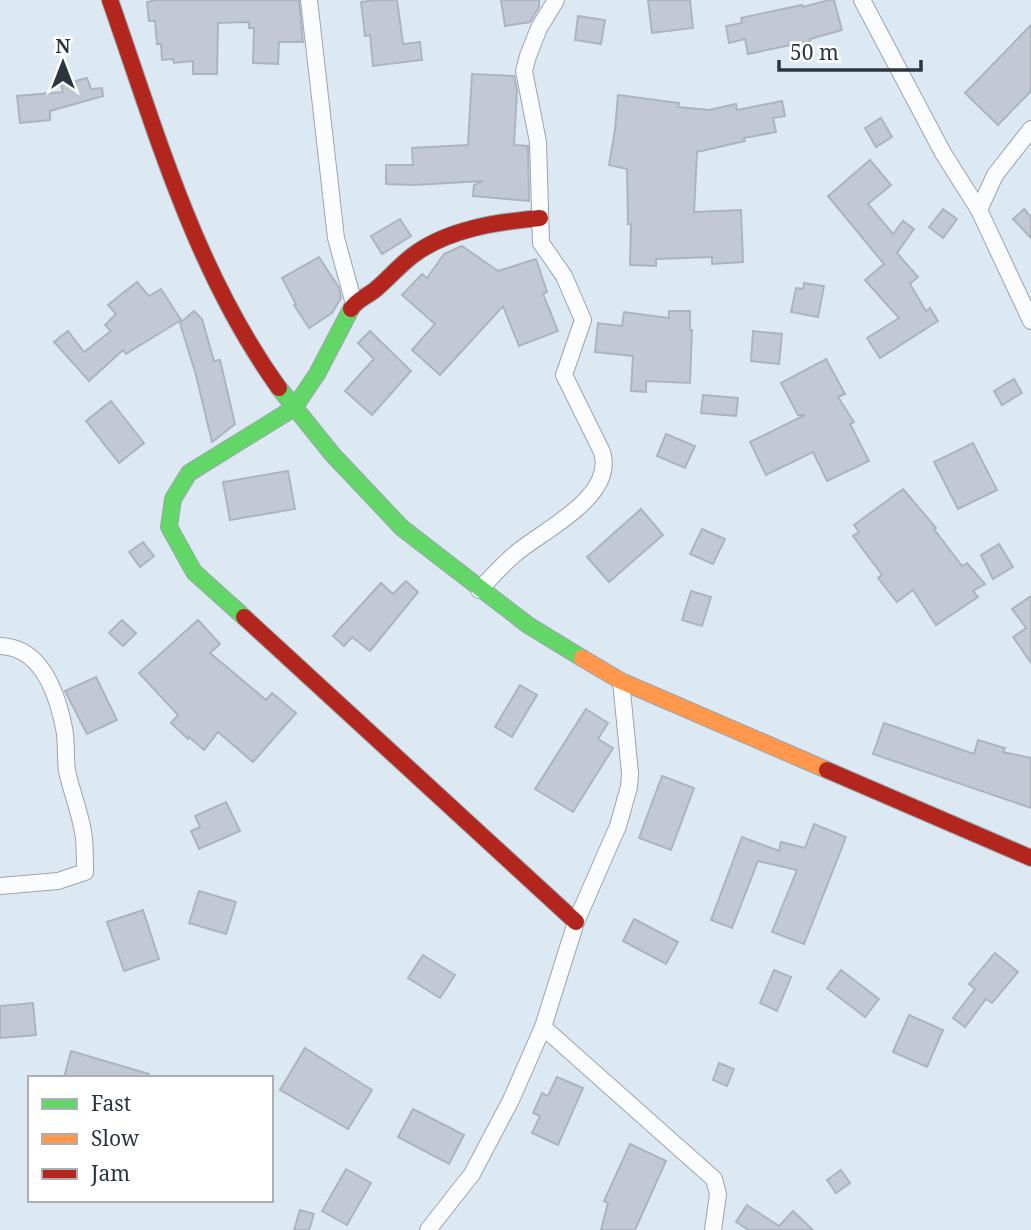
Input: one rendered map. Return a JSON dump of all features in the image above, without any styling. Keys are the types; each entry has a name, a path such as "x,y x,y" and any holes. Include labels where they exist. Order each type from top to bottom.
{"street":[{"path":"110,0 189,226 215,282 245,334 294,408 332,455 402,528 528,625 621,681 1031,858"},
{"path":"309,0 336,238 354,304"},
{"path":"480,590 514,554 565,519 594,490 604,474 602,452 564,375 583,320 564,276 541,243 538,142 524,71 540,28 556,0"},
{"path":"862,0 931,132 979,210 1031,321"},
{"path":"979,210 995,175 1031,129"},
{"path":"540,218 508,220 449,235 413,256 374,291 354,304 317,374 294,408 189,473 173,499 169,527 194,572 576,922"},
{"path":"0,646 11,646 31,656 43,669 52,690 64,728 67,768 84,838 85,872 58,881 0,886"},
{"path":"428,1230 472,1174 510,1100 543,1027 576,922 618,826 629,787 630,773 621,681"},
{"path":"543,1027 714,1179 719,1194 713,1230"}],"building":[{"path":"299,0 303,42 279,42 278,64 253,63 254,28 249,28 249,22 218,23 217,74 193,74 193,61 174,63 173,59 162,60 161,44 157,44 155,21 149,21 147,2"},
{"path":"397,0 403,44 420,42 422,60 373,66 370,35 365,36 361,2"},
{"path":"501,0 539,0 539,7 530,22 505,26"},
{"path":"648,0 690,0 693,28 652,33"},
{"path":"834,0 842,30 810,41 748,54 745,39 729,43 726,26 742,23 741,18"},
{"path":"578,16 605,20 601,44 575,40"},
{"path":"1031,25 1031,91 998,125 965,93"},
{"path":"472,74 514,76 517,90 514,145 528,146 529,201 473,196 474,185 483,181 386,184 386,165 413,165 412,148 468,145"},
{"path":"87,78 91,89 102,88 103,96 50,111 50,120 20,123 17,96 63,92 61,85"},
{"path":"618,95 709,110 736,104 737,110 782,101 785,116 773,118 776,132 697,152 694,212 741,210 743,262 712,264 712,257 656,259 656,266 630,265 631,224 628,224 627,169 609,165"},
{"path":"881,118 892,137 876,147 865,128"},
{"path":"870,160 891,185 868,204 893,234 903,221 914,229 897,253 918,277 910,284 926,311 930,308 938,321 880,358 867,338 899,318 865,280 884,264 828,196"},
{"path":"943,209 957,219 943,238 929,227"},
{"path":"1024,209 1031,217 1031,238 1013,219"},
{"path":"400,219 411,236 382,254 371,236"},
{"path":"462,246 498,271 536,259 547,292 543,294 558,331 519,346 503,306 440,375 412,350 435,324 402,295 422,274 427,278 444,254"},
{"path":"319,257 339,288 341,298 332,313 309,328 294,305 296,304 282,278"},
{"path":"137,282 149,296 161,289 181,320 126,354 123,350 89,381 54,342 68,331 84,352 111,331 105,325 116,314 108,305"},
{"path":"804,283 824,286 818,317 791,312 796,288 803,289"},
{"path":"194,311 202,319 214,361 220,360 235,424 212,442 180,323"},
{"path":"669,311 690,311 690,383 646,381 646,392 631,391 633,356 595,352 598,323 622,326 624,312 669,318"},
{"path":"370,331 411,371 372,415 345,391 374,359 358,343"},
{"path":"753,331 782,334 779,364 751,361"},
{"path":"826,359 845,394 838,397 854,422 850,424 869,461 827,481 813,452 766,475 750,442 805,415 798,415 781,383"},
{"path":"1014,379 1022,393 1002,405 994,391"},
{"path":"703,395 738,398 736,416 701,413"},
{"path":"111,401 144,443 119,463 86,421"},
{"path":"666,434 695,446 685,468 657,456"},
{"path":"973,443 997,490 958,509 934,462"},
{"path":"288,471 295,509 230,520 223,482"},
{"path":"903,489 936,528 934,529 962,566 967,563 985,584 973,591 978,597 936,625 913,590 897,602 878,578 882,575 853,536 859,532 854,525"},
{"path":"641,509 663,535 609,582 587,557"},
{"path":"702,529 725,539 713,564 690,554"},
{"path":"143,542 154,556 140,567 129,552"},
{"path":"999,544 1013,567 993,579 981,555"},
{"path":"406,581 418,592 370,651 352,637 344,646 333,636 381,583 393,594"},
{"path":"691,591 711,597 702,626 682,620"},
{"path":"1031,596 1031,663 1013,637 1026,628 1012,609"},
{"path":"122,620 136,633 123,646 109,633"},
{"path":"198,620 220,644 210,653 266,700 272,693 296,713 253,762 218,732 204,750 189,737 188,739 171,723 178,715 139,673"},
{"path":"96,677 117,720 87,734 65,691"},
{"path":"520,685 537,695 512,737 495,727"},
{"path":"586,709 608,723 598,739 613,748 573,812 535,789"},
{"path":"884,723 974,754 978,740 1005,748 1003,752 1031,758 1031,808 873,754"},
{"path":"662,776 694,788 671,850 639,838"},
{"path":"226,802 240,831 199,849 191,831 200,827 195,816"},
{"path":"814,824 846,837 804,944 772,932 797,870 758,861 732,928 711,920 742,837 779,851 781,842 805,848"},
{"path":"199,891 236,902 226,934 189,923"},
{"path":"143,910 159,959 124,971 107,922"},
{"path":"634,919 678,942 666,964 623,941"},
{"path":"995,953 1018,972 992,1003 986,999 965,1027 953,1018 975,989 969,984"},
{"path":"423,955 455,975 440,998 408,978"},
{"path":"774,970 791,977 777,1011 760,1003"},
{"path":"841,970 879,999 865,1017 827,988"},
{"path":"33,1003 36,1035 0,1038 0,1006"},
{"path":"909,1015 943,1030 927,1067 893,1052"},
{"path":"305,1048 372,1090 348,1129 280,1090"},
{"path":"71,1051 149,1074 149,1076 65,1076"},
{"path":"719,1063 734,1069 727,1086 713,1080"},
{"path":"557,1077 583,1088 558,1145 532,1133 540,1116 533,1113 542,1093 548,1096"},
{"path":"413,1109 464,1135 449,1164 398,1137"},
{"path":"630,1144 666,1161 635,1230 601,1230 608,1203 604,1201"},
{"path":"346,1169 371,1183 347,1225 322,1211"},
{"path":"841,1170 850,1183 836,1193 827,1180"},
{"path":"747,1205 779,1226 793,1211 813,1230 749,1230 736,1222"},
{"path":"300,1210 314,1214 309,1230 294,1230"}],"traffic: fast":[{"path":"244,617 194,572 169,527 173,499 189,473 294,408 317,374 351,309"},
{"path":"279,388 333,455 402,528 528,625 582,658"}],"traffic: slow":[{"path":"582,658 621,681 827,770"}],"traffic: jam":[{"path":"110,0 162,151 201,249 224,297 279,388"},
{"path":"351,309 412,256 441,239 473,228 540,218"},
{"path":"244,617 576,922"},
{"path":"827,770 1031,858"}]}
